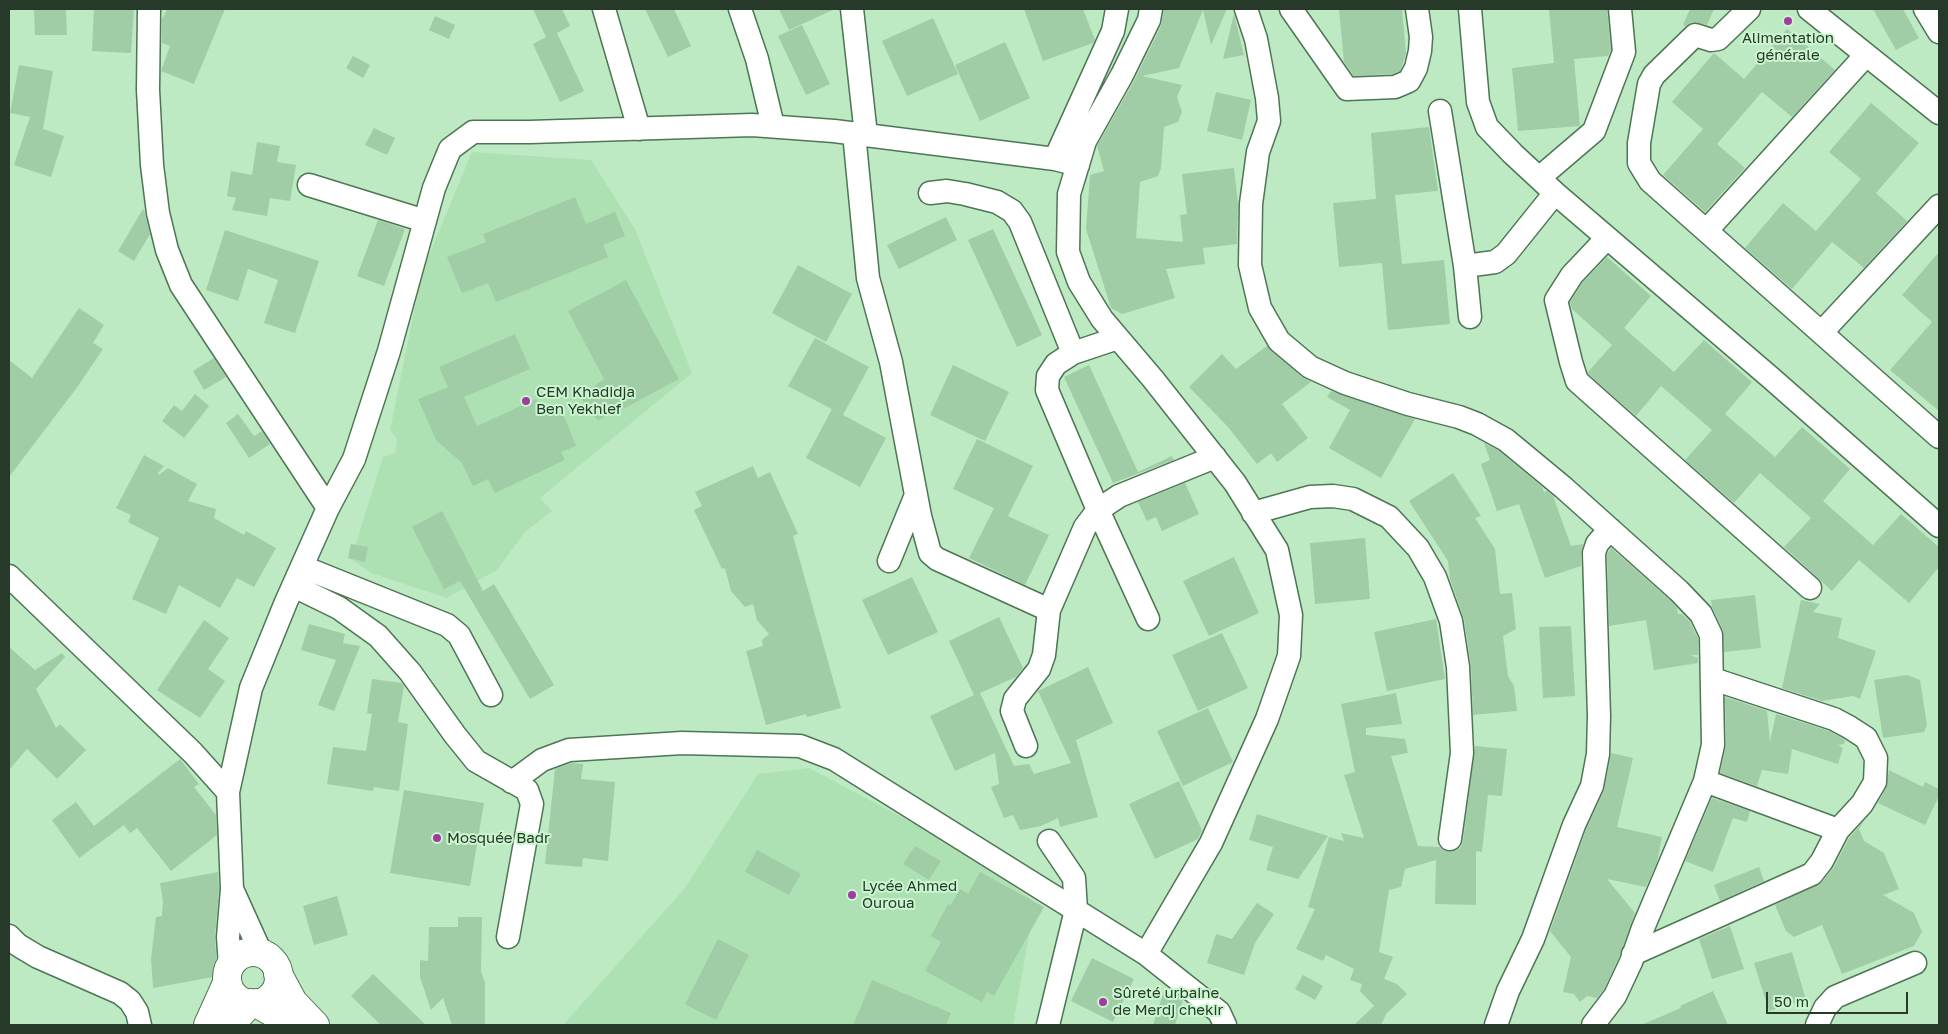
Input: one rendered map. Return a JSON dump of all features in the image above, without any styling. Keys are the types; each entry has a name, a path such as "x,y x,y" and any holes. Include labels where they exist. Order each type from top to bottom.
{"street":[{"path":"149,9 148,90 152,165 158,213 167,250 181,285 328,508"},
{"path":"604,9 639,129"},
{"path":"740,9 757,59 773,126"},
{"path":"852,9 868,278 891,362 916,496 930,553 937,559 1049,610"},
{"path":"1055,159 1113,31 1117,9"},
{"path":"1146,954 1211,843 1267,719 1289,656 1291,615 1277,550 1235,484 1215,457 1102,319 1079,282 1068,252 1069,194 1085,142 1149,20 1151,9"},
{"path":"1246,9 1256,39 1267,98 1269,121 1258,152 1251,204 1250,265 1260,308 1280,341 1310,367 1345,383 1408,404 1460,417 1506,440 1679,591 1701,614 1711,635 1713,745 1705,781 1615,996 1593,1025"},
{"path":"1291,9 1347,89 1394,87 1409,81 1416,68 1420,51 1417,9"},
{"path":"1470,9 1478,102 1487,127 1555,193 1779,384 1939,526"},
{"path":"1539,178 1594,131 1624,52 1620,9"},
{"path":"1749,9 1718,39 1711,40 1695,35 1654,74 1649,84 1639,143 1639,163 1650,182 1938,434"},
{"path":"1810,9 1866,55 1938,109"},
{"path":"1924,9 1939,32"},
{"path":"1707,230 1866,55"},
{"path":"1440,111 1465,266 1470,316"},
{"path":"278,974 276,990 264,1001 242,1002 230,991 228,937 232,889 228,792 251,688 328,508 354,459 389,351 434,188 450,149 473,132 752,125 860,134 1055,159 1078,165"},
{"path":"310,186 425,221"},
{"path":"930,193 965,194 996,202 1012,211 1020,222 1073,353"},
{"path":"1465,266 1495,262 1506,254 1555,193"},
{"path":"1822,332 1939,206"},
{"path":"1607,238 1572,274 1556,300 1577,381 1810,588"},
{"path":"1118,338 1073,353 1056,364 1048,376 1048,390 1098,510 1148,619"},
{"path":"1026,746 1012,711 1015,699 1039,669 1044,655 1049,610 1086,527 1098,510 1119,496 1215,457"},
{"path":"888,561 916,496"},
{"path":"1254,513 1310,497 1333,496 1353,499 1389,518 1418,548 1435,577 1450,621 1458,667 1462,753 1450,839"},
{"path":"1496,1025 1508,991 1533,940 1574,824 1592,786 1598,754 1599,716 1594,553 1597,544 1610,529"},
{"path":"9,576 193,754 228,792"},
{"path":"299,576 447,625 459,635 491,695"},
{"path":"299,576 378,636 410,672 455,735 476,760 527,790 532,804 508,937"},
{"path":"1633,954 1812,874 1822,861 1838,830 1862,804 1874,782 1876,758 1866,738 1834,719 1713,679"},
{"path":"512,782 542,760 569,750 682,743 800,746 834,760 1146,954 1219,1012 1226,1025"},
{"path":"1705,781 1838,830"},
{"path":"1048,1025 1076,910 1074,878 1049,840"},
{"path":"232,889 261,953"},
{"path":"12,945 120,993 130,1000 137,1012 140,1025"},
{"path":"208,1025 235,958 252,952 261,953 269,958 275,965 290,997 315,1025"},
{"path":"1815,1023 1835,997 1915,963"},
{"path":"230,1025 253,1003"},
{"path":"253,1003 272,1012 288,1025"}],"shaded area":[{"name":"CEM Khadidja Ben Yekhlef","path":"472,152 591,160 635,229 692,373 540,498 552,511 525,532 497,570 447,598 371,573 351,559 383,457 395,453 397,439 390,430 422,272"},
{"name":"Lycée Ahmed Ouroua","path":"809,768 962,849 1035,902 1013,1025 563,1025 685,888 758,774"}],"building":[{"path":"34,9 66,9 67,35 35,35"},
{"path":"94,9 134,9 131,53 92,51"},
{"path":"167,9 225,9 194,84 161,71 170,46 162,43 162,20"},
{"path":"533,9 562,9 570,26 557,33 584,91 560,102 533,44 546,37"},
{"path":"645,9 674,9 691,46 668,57"},
{"path":"779,9 835,9 789,30"},
{"path":"1024,9 1083,9 1095,40 1093,43 1043,61"},
{"path":"1164,9 1227,9 1211,45 1203,10 1179,68 1142,76 1182,85 1177,97 1182,112 1178,122 1164,127 1161,168 1158,176 1140,182 1136,238 1183,242 1180,215 1187,214 1182,174 1234,168 1238,203 1237,244 1203,248 1205,264 1166,269 1175,298 1122,314 1111,308 1086,229 1090,175 1104,171 1097,146 1134,81 1161,26"},
{"path":"1339,9 1402,10 1406,54 1400,71 1392,74 1354,76 1344,62"},
{"path":"1549,9 1607,9 1611,50 1608,56 1574,59 1580,126 1518,131 1512,68 1554,63"},
{"path":"1690,9 1714,9 1707,25 1692,22 1685,26 1683,25"},
{"path":"1873,9 1903,9 1919,38 1896,50"},
{"path":"1234,14 1244,55 1223,59"},
{"path":"435,16 455,25 449,39 429,30"},
{"path":"933,18 958,74 907,96 882,41"},
{"path":"802,25 830,84 806,95 778,36"},
{"path":"1787,29 1835,70 1792,117 1762,92 1717,144 1745,168 1705,212 1663,175 1703,129 1672,102 1714,53 1744,79"},
{"path":"1005,42 1030,98 980,121 955,65"},
{"path":"353,56 370,65 363,78 346,68"},
{"path":"19,65 53,71 43,129 64,136 51,177 14,165 30,117 10,113"},
{"path":"1216,92 1251,100 1242,140 1207,131"},
{"path":"1871,103 1919,143 1876,193 1907,221 1864,268 1832,242 1792,289 1745,248 1783,203 1816,231 1861,179 1829,152"},
{"path":"1429,127 1438,191 1395,195 1402,264 1444,260 1450,324 1388,330 1382,263 1339,267 1333,203 1376,199 1371,133"},
{"path":"374,128 395,138 387,155 365,145"},
{"path":"257,142 280,146 277,162 296,165 290,201 270,198 267,216 232,210 236,198 227,196 231,171 252,175"},
{"path":"575,197 586,224 615,212 625,236 603,245 608,257 496,302 488,283 462,293 447,257 486,242 483,234"},
{"path":"143,209 150,234 134,261 118,251"},
{"path":"946,217 957,240 899,269 887,245"},
{"path":"378,220 405,229 384,286 357,276"},
{"path":"993,229 1042,335 1017,347 968,240"},
{"path":"225,230 319,261 295,333 264,323 278,280 248,269 238,301 206,290"},
{"path":"1939,252 1939,411 1890,370 1932,322 1902,295"},
{"path":"1607,257 1651,296 1624,328 1674,372 1704,340 1752,382 1725,414 1775,457 1802,427 1850,469 1823,501 1873,545 1901,514 1939,547 1939,567 1909,603 1859,560 1832,591 1784,547 1811,518 1760,473 1734,503 1685,460 1712,430 1661,386 1636,416 1588,374 1612,345 1572,309 1570,302 1582,283"},
{"path":"798,265 852,294 826,342 772,313"},
{"path":"626,280 679,379 621,410 618,406 598,421 580,397 604,379 568,311"},
{"path":"79,308 104,325 93,343 103,349 78,386 9,477 9,360 32,378"},
{"path":"515,334 530,369 464,397 477,426 536,399 542,411 559,404 576,446 561,452 565,460 495,493 488,479 473,486 462,463 436,440 418,399 448,387 439,367"},
{"path":"815,338 869,367 843,415 788,386"},
{"path":"1267,346 1302,377 1311,382 1282,404 1308,438 1277,462 1271,453 1257,464 1228,427 1189,387 1222,354 1236,369"},
{"path":"214,358 226,377 204,390 193,371"},
{"path":"953,365 1009,392 985,441 930,415"},
{"path":"1089,365 1138,472 1172,456 1174,460 1113,483 1064,377"},
{"path":"1331,391 1415,419 1381,478 1329,448 1350,410 1327,397"},
{"path":"195,394 209,406 184,438 162,421 174,405 182,411"},
{"path":"832,409 886,438 860,487 806,458"},
{"path":"238,414 254,436 262,431 270,444 249,458 226,423"},
{"path":"977,439 1033,466 1008,516 1049,535 1025,585 969,558 994,508 953,489"},
{"path":"1484,443 1499,451 1542,487 1544,492 1547,491 1553,496 1571,546 1583,544 1581,566 1545,578 1519,504 1497,511 1481,464 1490,460"},
{"path":"144,455 164,466 158,473 159,475 168,468 197,484 188,501 216,509 214,518 244,535 246,531 276,548 254,587 237,578 220,608 179,585 166,614 132,599 159,538 128,522 131,515 116,508"},
{"path":"753,466 758,478 770,472 798,534 793,536 841,708 807,717 806,714 766,725 746,651 763,646 762,640 769,634 757,620 753,604 745,607 731,591 725,568 722,569 694,510 702,506 695,492"},
{"path":"1453,473 1481,516 1475,518 1495,549 1500,594 1512,593 1516,629 1503,636 1508,676 1514,686 1517,711 1473,715 1471,666 1464,619 1450,579 1448,561 1409,501"},
{"path":"1185,483 1199,514 1162,531 1156,517 1147,521 1138,502"},
{"path":"442,511 483,591 494,584 554,685 530,699 460,581 444,589 412,527"},
{"path":"1365,538 1370,599 1315,604 1310,543"},
{"path":"351,544 368,547 365,562 348,558"},
{"path":"1611,548 1670,600 1677,608 1678,614 1682,614 1690,622 1698,638 1698,655 1690,655 1698,658 1698,663 1654,670 1646,620 1609,626 1607,555"},
{"path":"1234,557 1259,613 1209,636 1183,581"},
{"path":"912,577 938,632 888,655 862,600"},
{"path":"1755,595 1761,648 1724,652 1723,630 1712,607 1711,600"},
{"path":"1801,600 1820,604 1813,612 1842,618 1838,638 1876,651 1860,699 1853,696 1822,701 1782,688"},
{"path":"999,617 1023,668 1016,677 980,693 1014,766 1029,764 1034,774 1071,763 1038,691 1088,667 1113,723 1076,740 1098,817 1060,827 1058,818 1041,826 1020,830 1013,815 1004,818 991,787 999,784 995,753 955,771 930,716 974,695 949,641"},
{"path":"1436,619 1445,679 1387,691 1374,632"},
{"path":"204,620 229,638 208,669 225,681 200,718 157,690"},
{"path":"309,624 345,634 343,643 360,646 334,711 318,705 336,660 301,650"},
{"path":"1571,626 1575,696 1543,698 1539,627"},
{"path":"1222,633 1248,688 1198,711 1172,655"},
{"path":"9,647 35,670 62,653 65,657 36,689 56,728 60,724 86,750 57,779 27,749 9,770"},
{"path":"1907,675 1920,680 1927,725 1924,732 1883,738 1874,680"},
{"path":"372,679 402,683 404,686 398,722 408,724 399,791 374,787 373,791 327,784 333,747 366,751 372,714 367,713"},
{"path":"1396,693 1402,724 1366,728 1366,735 1405,739 1408,753 1391,756 1418,846 1440,847 1449,852 1461,847 1475,746 1507,749 1502,796 1488,795 1482,852 1476,851 1476,905 1435,904 1436,860 1405,869 1401,887 1389,890 1379,952 1393,957 1384,979 1397,984 1407,994 1386,1014 1381,1025 1354,1025 1374,1006 1360,991 1362,984 1350,980 1354,969 1326,955 1323,961 1296,949 1315,909 1308,907 1329,837 1344,841 1341,833 1364,838 1344,775 1355,772 1341,704"},
{"path":"1725,697 1767,711 1770,742 1776,714 1829,731 1842,738 1845,740 1844,744 1838,745 1843,748 1838,764 1792,749 1788,774 1762,770 1757,786 1720,773 1726,745"},
{"path":"1208,708 1233,762 1183,786 1157,731"},
{"path":"1611,753 1633,758 1617,827 1662,837 1657,862 1646,887 1607,879 1635,913 1619,957 1604,989 1597,998 1587,996 1580,1002 1574,994 1563,992 1571,957 1550,931 1586,830 1604,791"},
{"path":"180,759 199,784 194,787 216,815 217,835 171,871 137,828 130,833 124,825 79,858 52,820 76,802 94,826"},
{"path":"571,763 583,764 581,779 615,782 608,861 583,858 582,867 545,864 555,769"},
{"path":"1889,770 1923,787 1925,782 1939,789 1939,796 1925,825 1878,803 1886,788"},
{"path":"1179,781 1202,830 1198,839 1155,859 1129,804"},
{"name":"Mosquée Badr","path":"404,790 484,803 470,886 390,873"},
{"path":"1712,798 1750,811 1747,822 1733,818 1713,872 1685,861"},
{"path":"1257,814 1328,836 1298,879 1266,870 1273,847 1249,840"},
{"path":"1864,821 1859,829 1864,841 1884,853 1899,889 1883,895 1914,913 1922,932 1914,946 1842,974 1822,925 1794,937 1786,931 1775,905 1822,882 1834,867 1849,838"},
{"path":"915,846 941,861 929,880 903,864"},
{"path":"757,850 801,874 789,895 745,872"},
{"path":"1759,867 1764,881 1720,901 1714,885"},
{"path":"218,872 219,889 215,936 217,971 213,977 153,988 151,959 156,917 162,916 163,901 160,883"},
{"path":"980,872 1044,907 994,996 987,992 982,1002 925,971 941,942 931,936 948,904 951,905 960,889 968,894"},
{"path":"337,896 348,935 314,945 303,906"},
{"path":"1257,903 1274,914 1255,943 1244,975 1207,963 1216,934 1232,939"},
{"path":"458,917 482,917 481,971 485,983 485,1025 452,1025 443,998 431,1010 420,977 420,960 428,961 429,927 458,927"},
{"path":"1730,926 1744,969 1712,979 1699,939"},
{"path":"718,939 749,955 716,1020 685,1004"},
{"path":"1792,952 1806,1000 1769,1011 1754,963"},
{"path":"1092,958 1134,979 1113,1022 1071,1001"},
{"path":"373,974 426,1025 381,1025 351,996"},
{"path":"1303,975 1323,986 1315,1000 1295,989"},
{"path":"872,980 951,1013 946,1025 853,1025"},
{"path":"1164,991 1183,1000 1175,1025 1153,1025"},
{"path":"1713,991 1728,1025 1641,1025 1681,1008 1680,1006"}],"place":[{"name":"Alimentation générale","path":"1788,21"},
{"name":"CEM Khadidja Ben Yekhlef","path":"526,401"},
{"name":"Mosquée Badr","path":"437,838"},
{"name":"Lycée Ahmed Ouroua","path":"852,895"},
{"name":"Sûreté urbaine de Merdj chekir","path":"1103,1002"}]}
